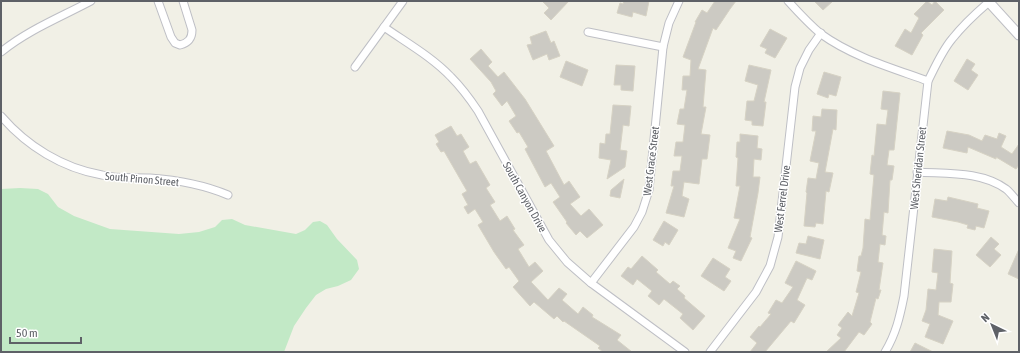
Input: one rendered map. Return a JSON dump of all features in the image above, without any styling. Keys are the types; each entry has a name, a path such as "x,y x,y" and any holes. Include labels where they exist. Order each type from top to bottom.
{"street":[{"path":"1,52 15,40 91,1"},
{"path":"158,1 171,37 175,43 185,44 192,36 192,30 182,1"},
{"path":"355,67 403,1"},
{"name":"West Grace Street","path":"591,283 634,227 642,212 649,190 663,47 669,22 679,1"},
{"path":"788,1 821,34 848,50 877,64 928,81"},
{"path":"989,1 1019,35"},
{"name":"West Sheridan Street","path":"885,352 892,341 900,319 904,296 928,81 951,40 989,1"},
{"name":"South Canyon Drive","path":"384,27 434,62 451,76 467,95 478,111 549,240 567,262 591,283 685,352"},
{"path":"588,32 663,47"},
{"name":"West Ferrel Drive","path":"710,352 756,292 770,266 778,237 795,87 800,68 809,50 821,34"},
{"name":"South Pinon Street","path":"1,116 11,128 46,155 78,169 102,176 120,178 150,178 207,186 228,195"},
{"path":"917,172 967,174 987,179 1006,190 1019,203"}],"green space":[{"path":"1,189 38,189 48,194 58,207 74,216 110,229 179,234 199,232 215,227 222,220 232,219 245,225 296,234 305,230 313,222 320,221 327,225 337,239 357,260 359,269 351,280 338,286 326,289 316,295 294,326 284,352 1,352"}],"building":[{"path":"542,1 569,1 551,20 544,13 549,8"},
{"path":"624,1 649,1 646,16 633,12 632,17 617,13 620,3 623,4"},
{"path":"715,1 736,1 716,30 713,28 698,69 706,70 703,107 706,107 701,134 710,135 707,159 702,159 699,184 684,182 682,196 689,199 684,217 666,213 674,186 671,186 673,171 680,171 682,156 674,156 676,142 683,142 685,125 677,124 680,109 684,109 687,90 682,90 683,76 690,76 691,60 683,57 695,22 702,10 707,13"},
{"path":"814,1 833,1 823,10"},
{"path":"927,1 932,5 935,1 944,10 921,33 923,35 912,55 895,46 905,29 911,33 919,18 914,14"},
{"path":"770,29 787,38 775,58 765,53 767,49 760,46"},
{"path":"546,31 551,43 554,41 560,56 549,60 547,54 533,60 527,45 532,44 530,37"},
{"path":"481,49 492,62 488,66 498,77 504,72 525,99 554,146 546,151 564,185 569,181 580,197 570,204 581,216 589,209 603,225 587,238 580,231 576,235 566,223 567,222 553,202 560,197 551,183 545,187 525,149 528,147 519,132 517,133 509,121 516,116 507,101 502,106 493,94 496,91 491,82 470,59"},
{"path":"967,59 975,64 971,70 978,75 968,90 954,81"},
{"path":"566,61 588,70 582,86 560,77"},
{"path":"616,65 635,66 633,91 621,90 621,85 614,85"},
{"path":"749,65 771,70 764,102 766,102 763,126 752,125 752,121 745,120 747,101 754,101 758,85 745,81"},
{"path":"824,72 841,77 836,96 829,94 828,98 817,94"},
{"path":"883,91 900,93 894,150 889,150 887,165 894,166 892,180 890,180 888,213 884,212 882,235 886,236 885,245 880,244 878,262 883,263 879,290 881,290 878,299 876,298 870,322 872,324 864,335 859,332 844,352 826,352 841,338 837,335 842,328 838,325 848,312 852,316 859,293 856,292 861,272 857,271 859,256 861,256 863,248 865,219 870,220 874,175 870,174 872,155 874,156 877,124 886,125 888,110 881,109"},
{"path":"613,105 631,106 629,126 623,125 620,150 627,151 625,167 607,179 611,160 599,158 600,143 605,144 606,134 610,134"},
{"path":"822,109 837,110 836,130 833,129 825,172 833,173 829,192 826,191 823,224 816,223 815,227 804,226 808,178 816,179 819,163 810,161 816,131 812,131 813,116 821,117"},
{"path":"451,126 457,136 461,134 469,147 463,151 470,164 476,161 490,185 486,188 495,202 490,205 500,221 507,216 515,229 513,230 524,245 518,249 529,267 535,262 543,271 531,282 548,300 559,288 567,294 562,300 578,314 583,307 593,315 592,317 621,335 617,340 632,352 603,352 598,348 600,346 564,321 563,322 557,316 554,319 534,302 530,306 513,287 519,281 509,267 506,269 494,252 478,225 483,222 475,209 468,214 464,207 468,205 462,194 467,191 444,151 441,152 436,144 439,142 435,135"},
{"path":"947,131 969,135 982,141 985,135 997,139 999,133 1006,136 1001,147 1012,154 1019,144 1019,165 1016,169 996,157 996,159 968,147 967,153 943,148"},
{"path":"740,134 758,136 757,148 762,149 761,160 754,159 753,177 760,177 750,237 752,238 741,261 733,258 736,251 728,248 740,219 734,218 740,186 736,186 738,158 736,157 737,142 740,142"},
{"path":"624,179 620,198 610,196 611,190"},
{"path":"948,197 978,204 977,208 989,211 984,228 976,226 975,230 967,228 968,225 932,217 935,199 947,201"},
{"path":"664,221 678,230 669,245 665,242 663,246 653,240"},
{"path":"808,236 824,240 820,259 796,253 799,243 806,244"},
{"path":"991,237 999,244 994,249 1001,255 990,267 976,255"},
{"path":"934,249 952,251 950,283 953,284 951,302 939,302 938,315 953,321 943,344 925,337 930,324 922,321 926,310 928,289 936,290 938,273 932,272"},
{"path":"1019,249 1019,279 1008,274"},
{"path":"642,256 658,270 656,272 670,284 673,281 680,286 677,289 685,296 684,298 705,316 693,330 680,318 683,314 664,299 659,305 648,296 652,291 637,279 633,285 621,276 628,267 631,269"},
{"path":"713,258 730,269 725,277 731,281 724,291 701,276"},
{"path":"796,261 816,271 812,280 807,278 797,300 805,305 794,323 791,321 765,352 750,352 757,343 750,337 771,314 768,313 776,300 782,303 793,287 785,283"},
{"path":"915,343 933,352 910,352"}]}
